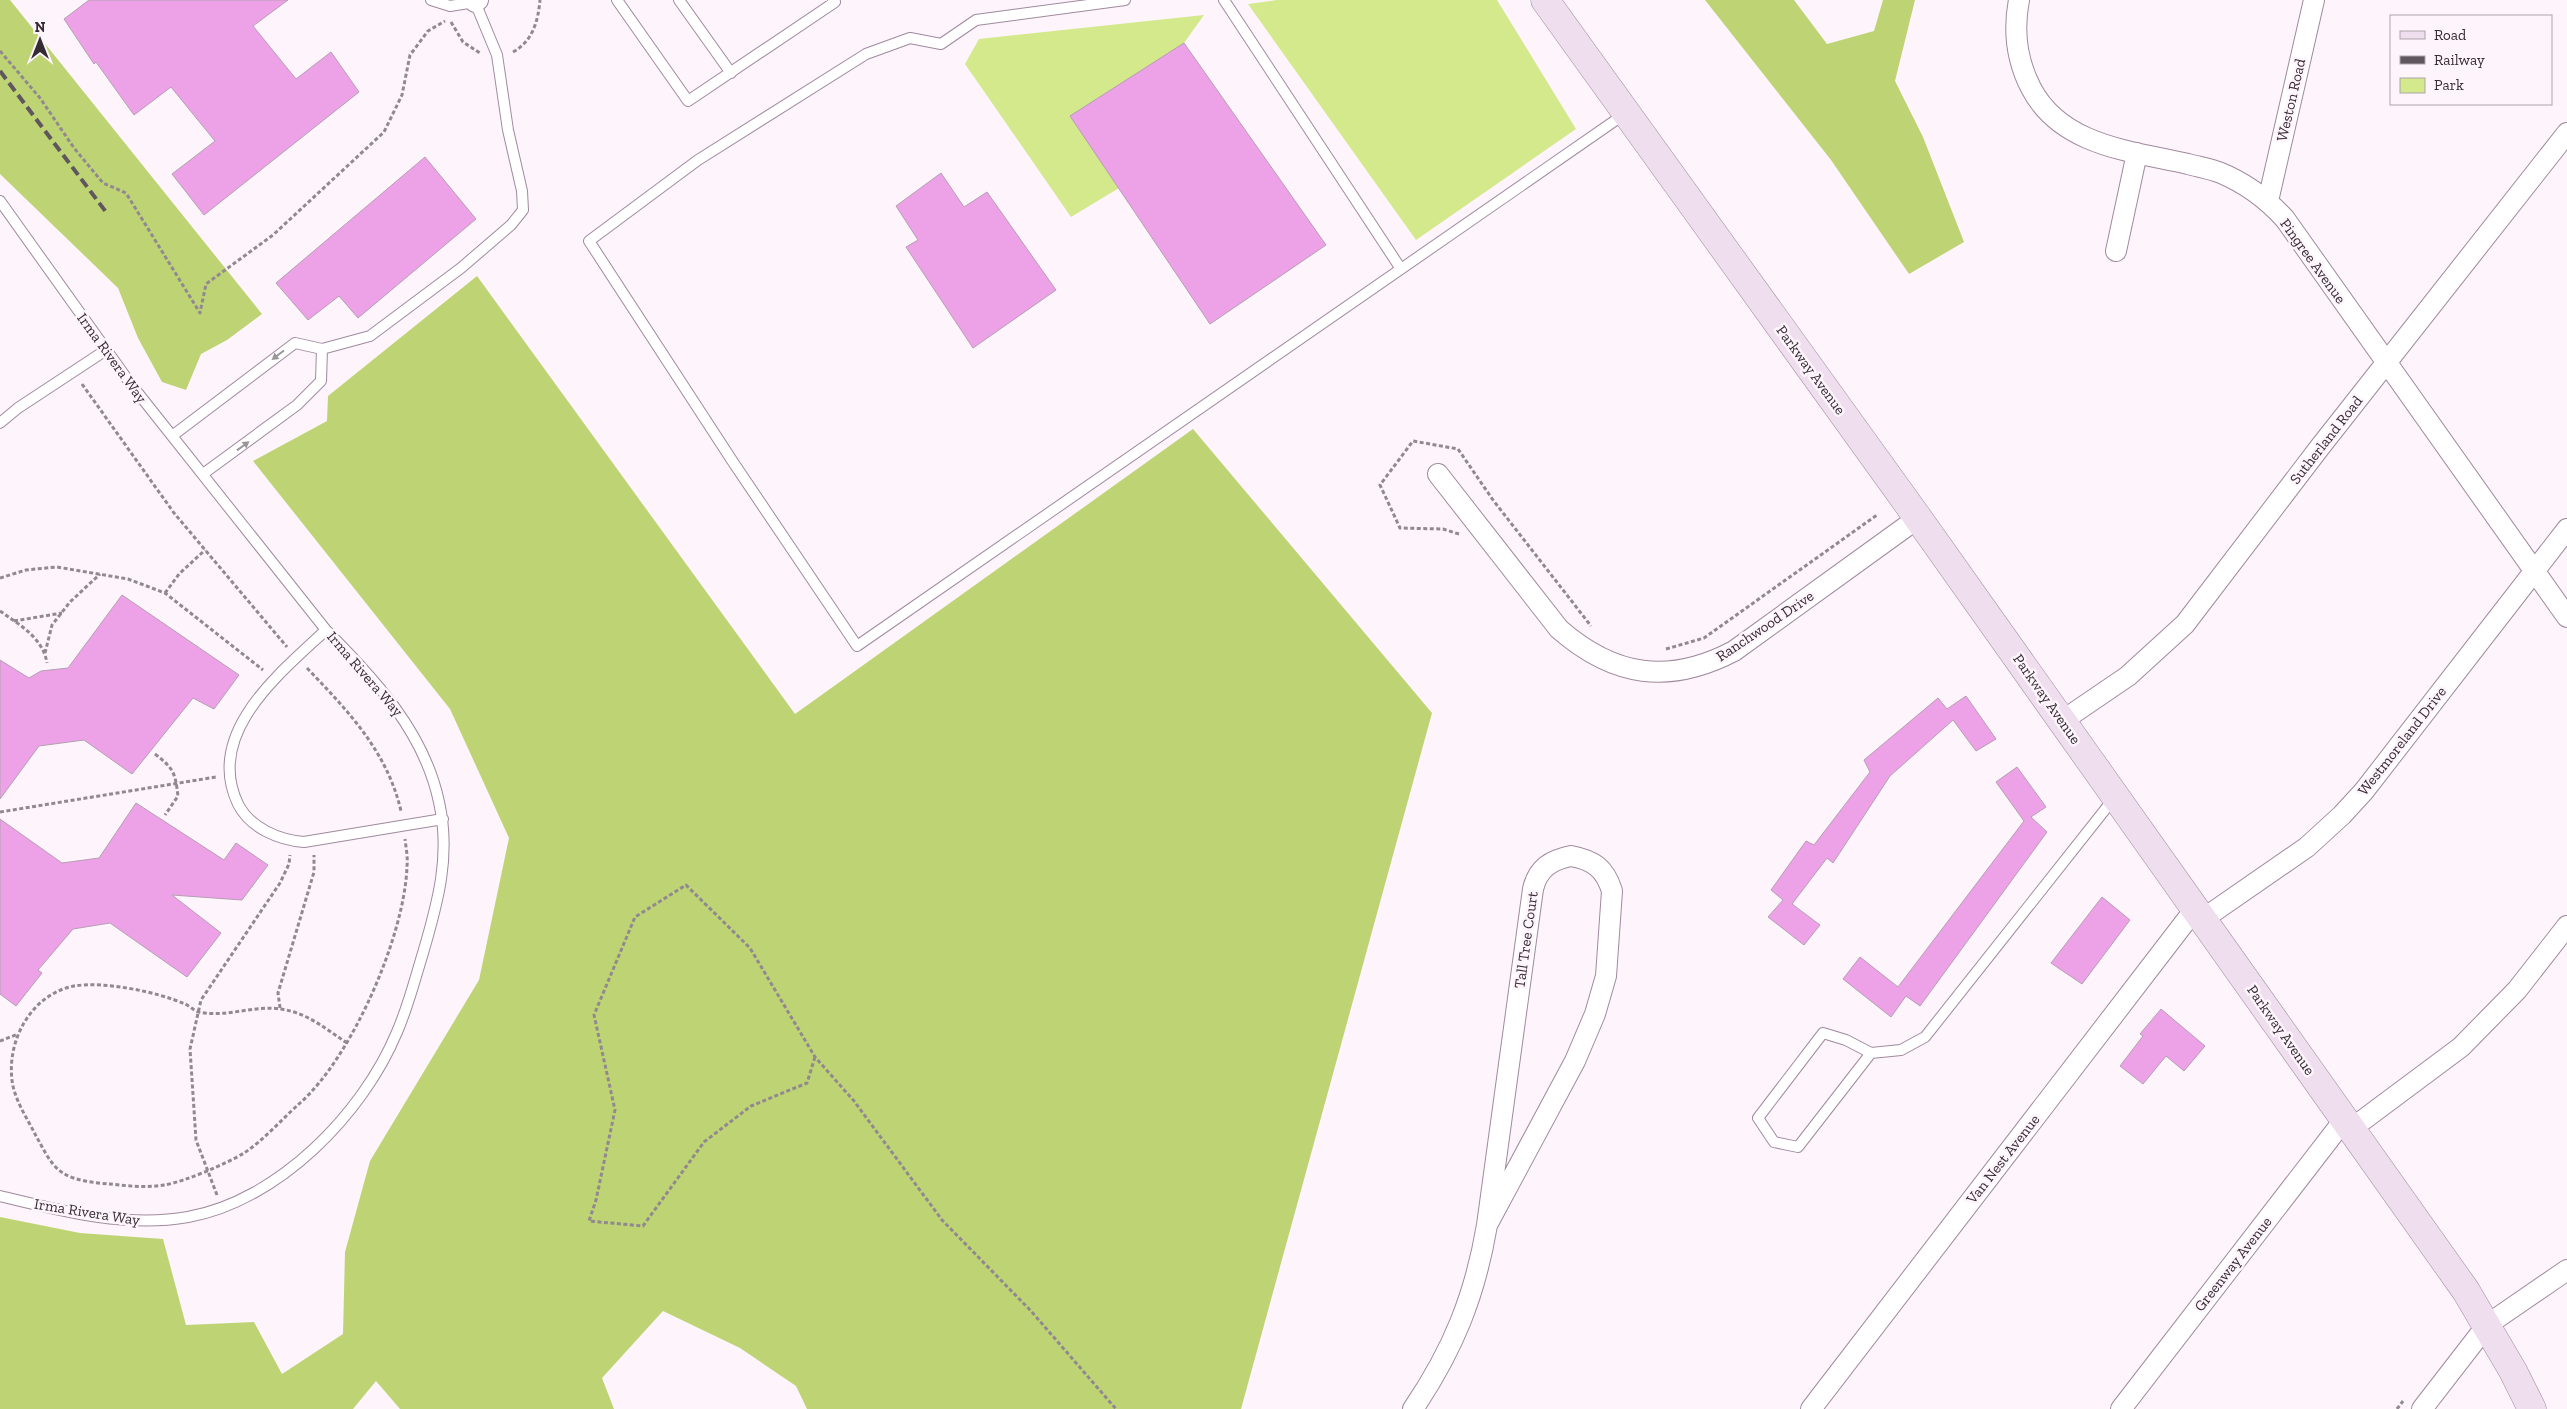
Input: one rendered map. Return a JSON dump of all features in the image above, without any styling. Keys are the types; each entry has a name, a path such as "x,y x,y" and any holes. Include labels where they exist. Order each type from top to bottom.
{"main road":[{"name":"Parkway Avenue","path":"1545,0 1918,518 2348,1124 2487,1325 2532,1409"}],"street":[{"name":"Pingree Avenue","path":"2019,0 2015,22 2016,49 2024,75 2036,97 2052,116 2070,130 2092,142 2219,172 2245,184 2268,201 2285,219 2567,617"},
{"name":"Weston Road","path":"2268,201 2314,0"},
{"name":"Sutherland Road","path":"2062,721 2128,676 2185,624 2386,363 2567,133"},
{"path":"2116,251 2138,153"},
{"name":"Ranchwood Drive","path":"1438,474 1559,630 1579,647 1602,660 1627,669 1658,673 1687,670 1712,662 1734,651 1918,518"},
{"name":"Westmoreland Drive","path":"2199,914 2307,847 2342,815 2364,791 2567,529"},
{"name":"Tall Tree Court","path":"1413,1409 1436,1375 1458,1334 1471,1297 1487,1225 1535,879 1544,867 1556,859 1571,856 1587,859 1598,865 1608,878 1612,891 1606,976 1594,1014 1575,1061 1487,1225"},
{"name":"Van Nest Avenue","path":"1811,1409 2199,914"},
{"name":"Greenway Avenue","path":"2121,1409 2348,1124 2461,1047 2517,990 2567,926"},
{"path":"2422,1409 2487,1325 2567,1270"}],"lane":[{"path":"172,436 295,343 322,349 370,336 461,268 511,225 523,210 522,190 508,130 497,55 477,1 450,6 431,0"},
{"path":"617,0 688,102 834,2 833,0"},
{"path":"678,0 731,74"},
{"path":"1125,0 976,20 941,44 910,38 866,54 698,160 589,241 857,646 1626,113"},
{"path":"1224,0 1402,269"},
{"name":"Irma Rivera Way","path":"0,201 106,350 172,436 326,630 387,695 417,740 429,768 443,819 445,857 438,905 397,1034 376,1072 330,1134 299,1164 261,1188 223,1206 191,1217 154,1222 118,1220 65,1211 0,1196"},
{"path":"203,474 297,404 321,381 322,349"},
{"path":"0,422 106,350"},
{"path":"326,630 273,680 254,701 240,728 228,766 232,790 242,811 262,830 291,841 314,840 443,819"},
{"path":"1871,1053 1798,1147 1774,1142 1758,1118 1824,1033 1846,1040 1871,1053 1901,1050 1925,1036 2116,796"}],"path":[{"path":"0,51 40,98 74,148 103,184 126,193 200,313 206,284 272,235 384,132 402,95 410,55 428,31 477,1"},
{"path":"74,371 174,513 276,636 297,657 376,747 389,771 404,824 407,866 404,894 385,962 365,1011 347,1042 310,1094 244,1152 208,1170 165,1185 136,1187 96,1183 65,1175 53,1165 24,1112 12,1082 12,1064 18,1034 33,1008 54,992 76,986 96,985 140,991 185,1004 199,1012 280,1008 312,1019 347,1042"},
{"path":"1468,536 1443,529 1400,528 1380,485 1413,441 1458,449 1493,500 1595,632"},
{"path":"1658,651 1704,638 1877,515"},
{"path":"165,593 179,574 205,550"},
{"path":"0,578 26,570 57,567 128,579 165,593 250,658 273,680"},
{"path":"47,663 46,652 52,625 100,574"},
{"path":"0,611 40,643 46,652"},
{"path":"14,621 62,613"},
{"path":"155,754 171,767 176,782 178,796 165,815"},
{"path":"0,812 176,782 230,776"},
{"path":"280,1008 278,993 314,872 314,840"},
{"path":"223,1206 212,1185 196,1140 190,1049 201,1000 280,883 289,864 291,841"},
{"path":"815,1057 807,1083 750,1106 704,1142 643,1226 589,1221 596,1200 615,1110 594,1015 635,917 686,885 750,948 815,1057 854,1101 942,1220 1031,1311 1116,1409"},
{"path":"0,1042 18,1034"}],"green space":[{"path":"0,0 10,0 262,314 227,340 201,354 186,390 162,382 138,338 118,288 0,174"},
{"path":"1277,0 1497,0 1576,129 1416,240 1248,4"},
{"path":"1705,0 1794,0 1827,44 1874,31 1883,0 1915,0 1895,81 1923,137 1964,242 1909,274 1831,160"},
{"path":"1204,15 1184,43 1119,188 1071,217 965,64 979,39"},
{"path":"477,276 795,714 1193,429 1432,713 1241,1409 807,1409 796,1386 740,1348 663,1311 602,1378 614,1409 400,1409 376,1381 353,1409 0,1409 0,1217 80,1233 163,1239 186,1325 254,1322 282,1374 343,1334 345,1252 370,1161 479,980 509,838 450,709 253,461 327,421 328,396"}],"building":[{"path":"89,0 288,0 253,26 296,79 331,52 359,92 204,215 172,174 215,141 171,87 134,115 96,62 94,64 64,19"},
{"path":"1184,43 1326,245 1210,324 1070,116"},
{"path":"425,157 476,219 358,318 339,296 308,320 276,283"},
{"path":"941,173 964,207 987,192 1056,290 973,348 906,247 918,240 896,206"},
{"path":"122,595 239,675 214,709 193,698 132,774 84,740 39,746 0,799 0,660 29,678 41,671 68,668"},
{"path":"1966,696 1996,739 1976,751 1953,720 1890,776 1833,863 1827,858 1792,904 1820,925 1804,945 1768,917 1783,900 1771,890 1806,841 1814,845 1870,772 1864,760 1938,698 1947,709"},
{"path":"2017,767 2046,807 2031,817 2047,832 1920,1006 1906,996 1891,1017 1843,979 1860,957 1898,987 2024,821 1996,782"},
{"path":"136,803 224,860 236,843 268,865 242,900 172,895 221,933 187,977 110,923 73,929 38,970 42,973 16,1006 0,994 0,819 62,863 99,858"},
{"path":"2102,897 2130,920 2082,984 2051,963"},
{"path":"2161,1009 2205,1046 2184,1071 2166,1056 2143,1084 2120,1066 2143,1036 2140,1034"}],"railway":[{"path":"0,71 106,212"}]}
